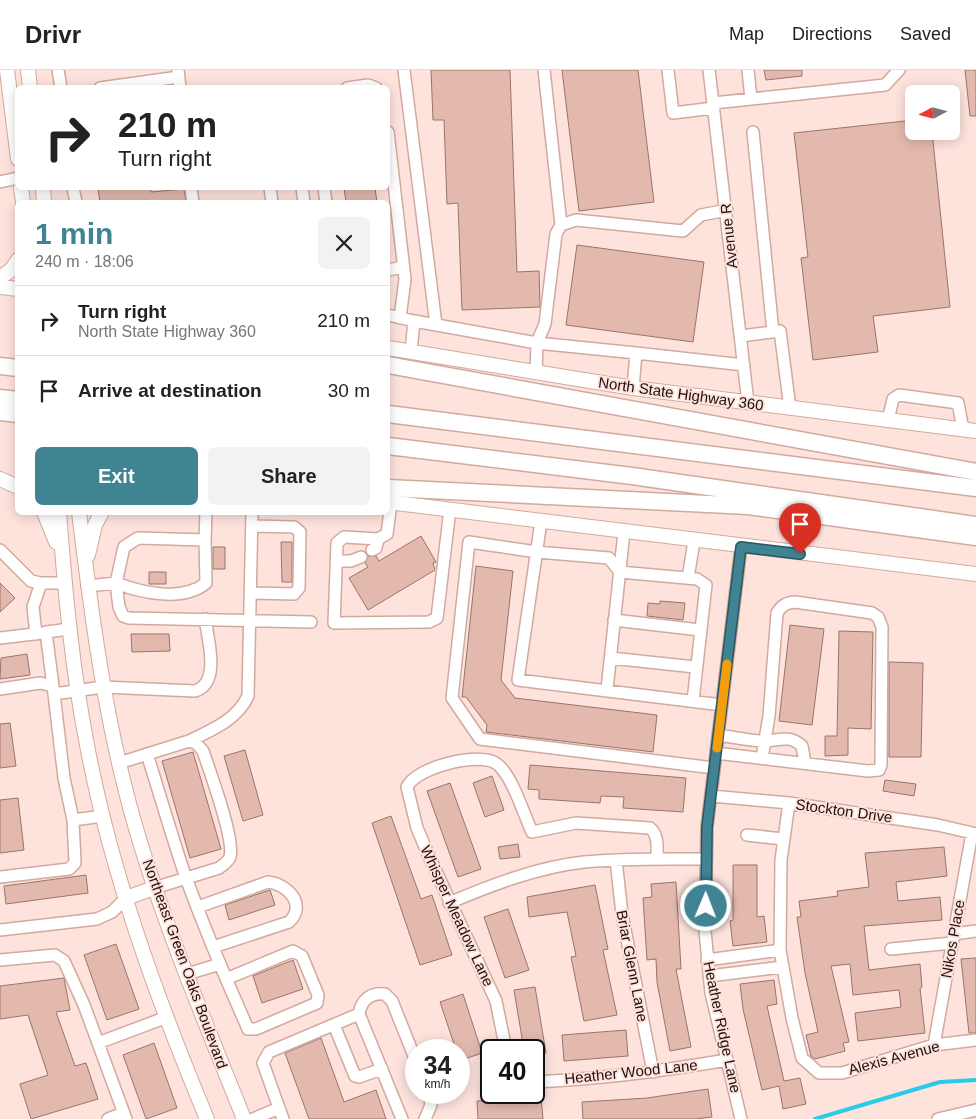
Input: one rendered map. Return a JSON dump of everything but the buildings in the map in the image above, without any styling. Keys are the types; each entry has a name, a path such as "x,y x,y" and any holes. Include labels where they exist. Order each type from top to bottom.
{"highway":[{"path":"390,365 976,472"},
{"path":"0,366 15,368"},
{"path":"0,398 15,400"},
{"path":"0,412 15,414"},
{"path":"390,414 976,488"},
{"path":"390,446 632,476 976,525"},
{"path":"390,498 748,506 976,537"}],"main road":[{"path":"7,70 15,135"},
{"path":"28,70 30,85"},
{"path":"0,278 11,270 15,264"},
{"path":"0,287 15,289"},
{"name":"North State Highway 360","path":"390,348 633,388 969,430"},
{"path":"0,475 15,478"},
{"path":"0,479 15,486"},
{"path":"390,498 450,509 624,532 976,574"},
{"path":"46,515 54,532 64,568"},
{"name":"Northeast Green Oaks Boulevard","path":"59,515 78,692 87,745 103,816 126,898 167,1016 207,1119"},
{"name":"Northeast Green Oaks Boulevard","path":"79,515 87,586 103,687 119,763 154,888 244,1119"},
{"path":"85,566 95,525 100,515"},
{"path":"126,898 154,888"}],"street":[{"path":"58,70 60,85"},
{"path":"404,70 436,325"},
{"path":"536,373 537,343 545,324 556,234 561,225 544,70"},
{"path":"668,70 673,113 752,99 885,85 899,70"},
{"name":"Avenue R","path":"709,70 727,210 748,403"},
{"path":"748,70 752,99"},
{"path":"124,85 179,78"},
{"path":"752,132 773,332"},
{"path":"390,150 403,267 404,295 400,318"},
{"path":"0,182 15,179"},
{"path":"561,225 576,220 683,231 701,215 727,210"},
{"path":"390,270 403,267"},
{"path":"390,316 537,343 744,365"},
{"path":"411,351 414,321"},
{"path":"740,336 780,331 790,408"},
{"path":"633,388 636,353"},
{"path":"888,420 893,399 899,396 958,402 969,430"},
{"path":"388,515 387,534 378,539 344,536 337,543 334,623 429,622 437,618 450,509"},
{"path":"87,586 116,583 132,589 182,594 199,589 206,583 206,515"},
{"path":"119,763 189,741 219,726 243,707 248,696 248,620 252,515"},
{"path":"542,521 518,680 607,689 722,705"},
{"path":"250,592 294,594 299,588 300,532 294,527 252,526"},
{"path":"607,689 624,532"},
{"path":"206,540 138,538 124,547 116,583 119,607 123,616 129,618 311,622"},
{"path":"372,550 376,548 378,539"},
{"path":"688,578 694,541"},
{"path":"693,701 695,667 706,585 697,579 620,572 609,558 537,552 469,542 452,698 480,739 714,768"},
{"name":"Heather Ridge Lane","path":"741,547 714,768 706,859 707,960 709,976 741,1119"},
{"path":"0,550 31,581 65,583"},
{"path":"336,561 351,561 362,557"},
{"path":"0,877 69,869 75,863 74,820 64,778 53,690 41,633 33,607 41,583"},
{"path":"716,752 822,766 868,771 878,770 881,765 882,626 878,617 872,613 795,602 786,603 781,607 777,613 769,716 762,758"},
{"path":"0,689 40,683 53,690 78,692 103,687 195,691 204,688 209,681 211,664 205,619"},
{"path":"614,620 700,630"},
{"path":"0,638 70,629"},
{"path":"610,658 695,667"},
{"path":"718,735 764,741 786,738 798,742 805,753 805,763"},
{"path":"154,888 219,868 228,861 231,847 203,751 196,743 189,741"},
{"path":"147,754 186,878 226,979 248,1029 256,1029 317,1003 318,995 302,956 293,952 226,979"},
{"name":"Whisper Meadow Lane","path":"504,1039 496,1001 449,903 417,828 407,787 408,783 423,772 440,765 485,759 497,764 507,776 532,832 576,823 650,828 653,829 657,840 652,859"},
{"name":"Stockton Drive","path":"711,796 789,803 938,825 974,834"},
{"path":"709,976 783,967 780,950 779,903 783,839 789,803"},
{"path":"74,820 103,816"},
{"name":"Nikos Place","path":"934,1046 974,834"},
{"path":"747,835 783,839"},
{"path":"449,903 483,889 548,869 582,862 706,859"},
{"name":"Briar Glenn Lane","path":"616,860 622,914 653,1072"},
{"path":"198,908 268,882 278,883 286,887 292,895 296,909 294,917 289,922 213,947"},
{"path":"0,930 97,919 112,912 126,898"},
{"path":"891,949 953,939 976,932"},
{"path":"707,960 780,950"},
{"path":"0,960 55,955 64,961 73,978 124,1116 108,1119"},
{"path":"187,974 220,964"},
{"name":"Alexis Avenue","path":"783,967 802,1058 818,1073 842,1073 934,1046 976,1040"},
{"path":"253,1119 281,1114 263,1063 268,1052 359,1014 364,1002 371,995 385,994 392,1001 407,1039"},
{"path":"359,1014 402,1119"},
{"path":"98,1043 167,1016"},
{"path":"334,1025 355,1076 359,1078 382,1069"},
{"name":"Heather Wood Lane","path":"545,1081 653,1072 727,1060"},
{"path":"425,1119 431,1104"},
{"path":"938,1119 976,1110"}],"waterway":[{"path":"815,1119 940,1082 976,1080"}],"slow traffic":[{"path":"717,748 727,664"}],"route":[{"path":"706,906 707,827 741,547 800,554"}]}
